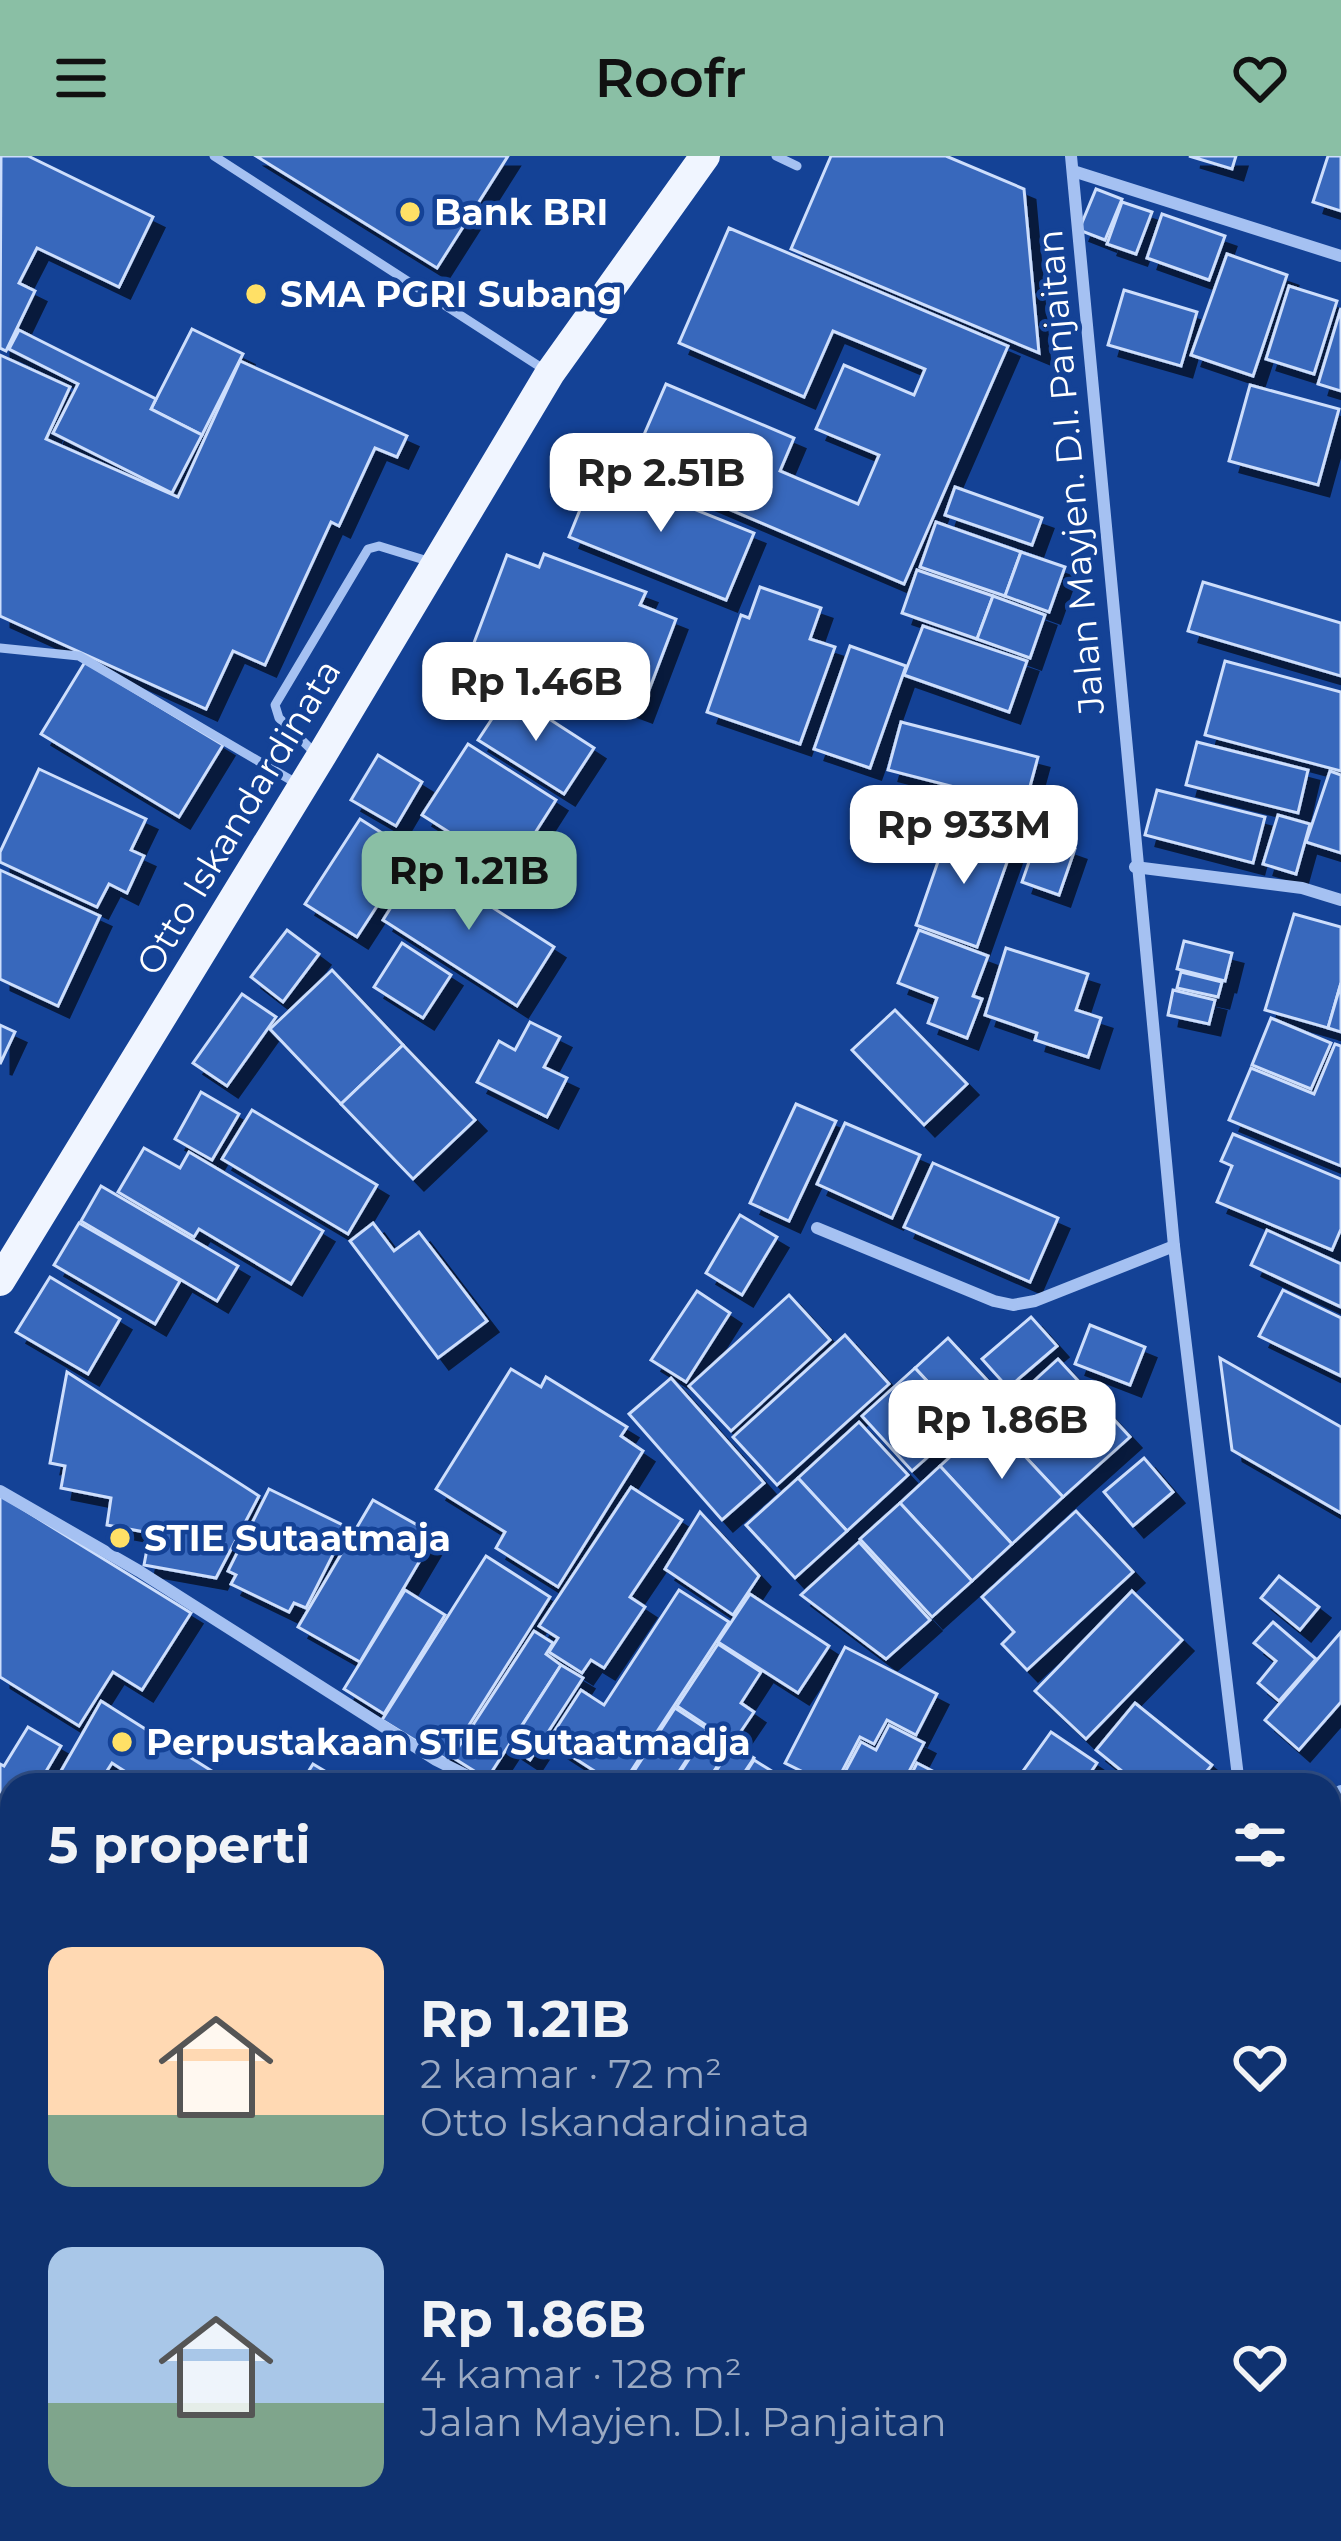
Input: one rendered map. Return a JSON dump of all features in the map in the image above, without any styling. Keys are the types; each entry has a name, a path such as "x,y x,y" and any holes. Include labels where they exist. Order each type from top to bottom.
{"main road":[{"name":"Otto Iskandardinata","path":"0,1281 550,373 705,156"}],"street":[{"path":"1072,164 1341,256"},
{"name":"Jalan Mayjen. D.I. Panjaitan","path":"1072,164 1135,867 1174,1246 1238,1773"},
{"path":"1135,867 1302,888 1341,900"},
{"path":"817,1228 1013,1305 1035,1301 1174,1246"},
{"path":"0,1491 139,1571 462,1773"}],"lane":[{"path":"214,156 550,373"},
{"path":"776,156 797,166"},
{"path":"320,758 279,718 275,705 356,568 368,549 379,546 436,563"},
{"path":"0,648 79,656 303,787"}],"building":[{"path":"1,156 28,156 153,217 119,287 37,248 19,283 35,291 6,351 0,348"},
{"name":"Bank BRI","path":"256,156 508,156 437,268"},
{"path":"831,156 946,156 1024,189 1039,353 791,249"},
{"path":"1189,156 1236,156 1232,169"},
{"path":"1328,156 1341,156 1341,211 1313,202"},
{"path":"1096,189 1122,199 1105,240 1079,230"},
{"path":"1122,202 1152,212 1136,254 1107,244"},
{"path":"1162,214 1225,236 1209,280 1147,258"},
{"path":"729,228 1008,346 904,584 630,467 666,384 794,438 780,471 858,504 879,455 816,429 844,365 914,395 925,369 833,331 804,397 679,343"},
{"path":"1227,254 1287,275 1253,376 1191,355"},
{"path":"1289,286 1337,301 1314,374 1266,359"},
{"path":"1124,290 1197,312 1181,366 1108,345"},
{"path":"1341,308 1341,391 1318,384"},
{"path":"192,329 243,354 202,435 151,409"},
{"path":"19,330 156,399 151,409 202,435 172,493 53,433 78,384 9,349"},
{"path":"0,355 70,387 46,439 178,497 240,361 407,436 397,457 375,448 339,526 331,522 265,665 233,651 206,709 0,616"},
{"path":"1250,385 1339,409 1318,485 1229,461"},
{"path":"596,470 754,533 726,600 569,537"},
{"path":"955,487 1042,518 1032,545 945,515"},
{"path":"936,522 1021,552 1005,596 920,567"},
{"path":"1021,552 1065,567 1049,612 1005,596"},
{"path":"544,554 646,592 640,605 676,619 641,711 472,648 507,555 539,567"},
{"path":"917,570 993,596 977,639 902,613"},
{"path":"1203,582 1341,623 1341,676 1188,631"},
{"path":"760,587 821,608 810,639 835,647 800,744 707,712 741,615 749,618"},
{"path":"993,596 1045,615 1030,658 977,639"},
{"path":"923,626 1027,661 1009,712 904,675"},
{"path":"850,646 906,666 870,768 814,749"},
{"path":"1225,661 1341,692 1341,771 1205,735"},
{"path":"85,662 223,745 179,817 41,734"},
{"path":"509,693 594,748 564,794 478,740"},
{"path":"901,722 1038,757 1025,805 888,770"},
{"path":"1197,742 1308,770 1298,813 1186,785"},
{"path":"468,744 556,800 505,880 459,852 466,843 422,815"},
{"path":"378,755 422,782 396,826 351,800"},
{"path":"39,769 146,819 131,850 144,856 127,893 109,884 97,907 0,862 0,852"},
{"path":"1330,771 1341,775 1341,853 1306,842"},
{"path":"1157,790 1265,817 1253,863 1145,835"},
{"path":"1278,815 1310,824 1296,874 1263,864"},
{"path":"360,819 412,852 357,937 305,904"},
{"path":"950,827 1012,848 977,947 916,925"},
{"path":"1038,836 1075,849 1059,895 1022,882"},
{"path":"420,861 554,947 517,1006 383,920"},
{"path":"0,870 100,916 58,1006 0,979"},
{"path":"1294,914 1341,927 1341,983 1328,1028 1265,1010"},
{"path":"287,930 319,954 283,1002 251,977"},
{"path":"919,930 988,956 973,996 982,999 967,1038 928,1023 937,998 898,983"},
{"path":"1184,941 1232,953 1225,981 1177,969"},
{"path":"402,943 451,975 423,1018 374,987"},
{"path":"1006,948 1088,974 1076,1010 1101,1018 1088,1057 1035,1040 1037,1033 985,1015"},
{"path":"332,970 403,1045 341,1104 270,1029"},
{"path":"1181,972 1222,982 1218,997 1177,988"},
{"path":"1341,983 1341,1032 1328,1028"},
{"path":"1173,990 1215,1000 1209,1024 1168,1015"},
{"path":"242,994 276,1017 227,1086 193,1063"},
{"path":"895,1010 967,1084 924,1125 852,1050"},
{"path":"1271,1018 1331,1043 1311,1089 1252,1065"},
{"path":"530,1022 560,1037 544,1067 567,1078 547,1117 477,1082 499,1041 515,1050"},
{"path":"0,1025 15,1032 0,1064"},
{"path":"1335,1044 1341,1046 1341,1166 1229,1120 1251,1068 1314,1094"},
{"path":"403,1045 475,1120 413,1179 341,1104"},
{"path":"201,1092 239,1114 212,1160 175,1139"},
{"path":"796,1104 836,1121 789,1221 750,1203"},
{"path":"252,1110 377,1185 348,1234 222,1159"},
{"path":"845,1123 920,1155 892,1218 817,1184"},
{"path":"1233,1134 1341,1179 1341,1229 1332,1250 1217,1202 1232,1166 1221,1161"},
{"path":"144,1148 180,1168 189,1152 323,1231 291,1284 199,1229 194,1237 118,1192"},
{"path":"933,1163 1058,1218 1030,1282 904,1227"},
{"path":"101,1186 238,1266 217,1301 81,1221"},
{"path":"740,1215 777,1237 742,1295 706,1273"},
{"path":"79,1223 180,1281 155,1324 54,1265"},
{"path":"373,1223 394,1251 419,1232 487,1321 438,1358 350,1241"},
{"path":"1267,1230 1341,1264 1341,1307 1251,1265"},
{"path":"50,1277 120,1319 88,1374 16,1332"},
{"path":"1283,1290 1341,1318 1341,1376 1259,1336"},
{"path":"697,1291 730,1313 686,1382 651,1360"},
{"path":"789,1295 830,1340 731,1431 689,1386"},
{"path":"1031,1317 1057,1346 1008,1388 982,1359"},
{"path":"1090,1325 1145,1347 1130,1385 1075,1364"},
{"path":"845,1335 889,1384 777,1485 733,1437"},
{"path":"948,1338 999,1393 966,1423 915,1368"},
{"path":"1220,1358 1341,1427 1341,1513 1232,1450"},
{"path":"1058,1359 1130,1437 1063,1497 991,1420"},
{"path":"915,1368 966,1423 912,1471 862,1416"},
{"path":"511,1369 541,1387 546,1377 627,1427 621,1436 643,1451 558,1587 496,1548 505,1532 436,1489"},
{"path":"67,1372 259,1496 216,1578 144,1565 150,1533 107,1525 111,1498 61,1488 65,1466 50,1463"},
{"path":"671,1378 764,1483 722,1520 629,1414"},
{"path":"991,1420 1063,1497 1012,1544 940,1466"},
{"path":"859,1422 908,1475 847,1531 798,1478"},
{"path":"1144,1458 1173,1492 1133,1526 1104,1492"},
{"path":"940,1466 1012,1544 972,1581 900,1503"},
{"path":"798,1478 847,1531 795,1578 746,1525"},
{"path":"631,1487 682,1520 630,1597 645,1607 604,1668 591,1660 582,1673 549,1652 558,1638 539,1626"},
{"path":"269,1489 347,1527 306,1608 294,1603 289,1612 231,1584 236,1575 228,1571"},
{"path":"0,1495 191,1613 142,1690 113,1672 79,1726 0,1677"},
{"path":"373,1500 435,1535 360,1662 298,1627"},
{"path":"900,1503 972,1581 932,1617 860,1539"},
{"path":"1076,1511 1133,1572 1027,1670 1002,1644 1014,1632 982,1597"},
{"path":"700,1512 759,1576 733,1615 665,1569"},
{"path":"859,1542 930,1620 886,1659 801,1595"},
{"path":"486,1556 550,1597 447,1760 382,1720"},
{"path":"1279,1576 1319,1607 1300,1630 1261,1598"},
{"path":"405,1590 445,1615 384,1714 344,1689"},
{"path":"679,1590 729,1622 630,1773 597,1773 548,1741 581,1690 604,1705"},
{"path":"1132,1591 1182,1640 1086,1739 1035,1691"},
{"path":"750,1594 829,1646 798,1693 718,1642"},
{"path":"1273,1622 1316,1659 1279,1701 1258,1683 1276,1661 1254,1643"},
{"path":"534,1631 553,1643 546,1654 561,1665 491,1773 477,1773 452,1757"},
{"path":"1341,1632 1341,1702 1299,1750 1265,1720"},
{"path":"718,1644 761,1672 741,1703 754,1712 733,1743 677,1706"},
{"path":"845,1647 937,1694 916,1735 887,1720 874,1744 860,1737 841,1773 805,1773 785,1763"},
{"path":"561,1665 583,1678 530,1760 509,1746"},
{"name":"Perpustakaan STIE Sutaatmadja","path":"101,1701 215,1773 127,1773 112,1763 106,1773 60,1773"},
{"path":"1135,1703 1212,1765 1205,1773 1124,1773 1096,1750"},
{"path":"675,1708 707,1729 678,1773 633,1773"},
{"path":"889,1725 924,1743 908,1773 844,1773 861,1742 876,1750"},
{"path":"28,1727 61,1746 45,1773 0,1773 0,1764 4,1766"},
{"path":"708,1730 731,1745 713,1773 680,1773"},
{"path":"1051,1732 1097,1763 1090,1773 1022,1773"},
{"path":"733,1745 754,1758 744,1773 715,1773"},
{"path":"754,1760 775,1773 746,1773"},
{"path":"917,1763 937,1773 912,1773"},
{"path":"313,1764 328,1773 307,1773"}],"place":[{"name":"Bank BRI","path":"410,212"},
{"name":"SMA PGRI Subang","path":"256,294"},
{"name":"STIE Sutaatmaja","path":"120,1538"},
{"name":"Perpustakaan STIE Sutaatmadja","path":"122,1742"}]}
